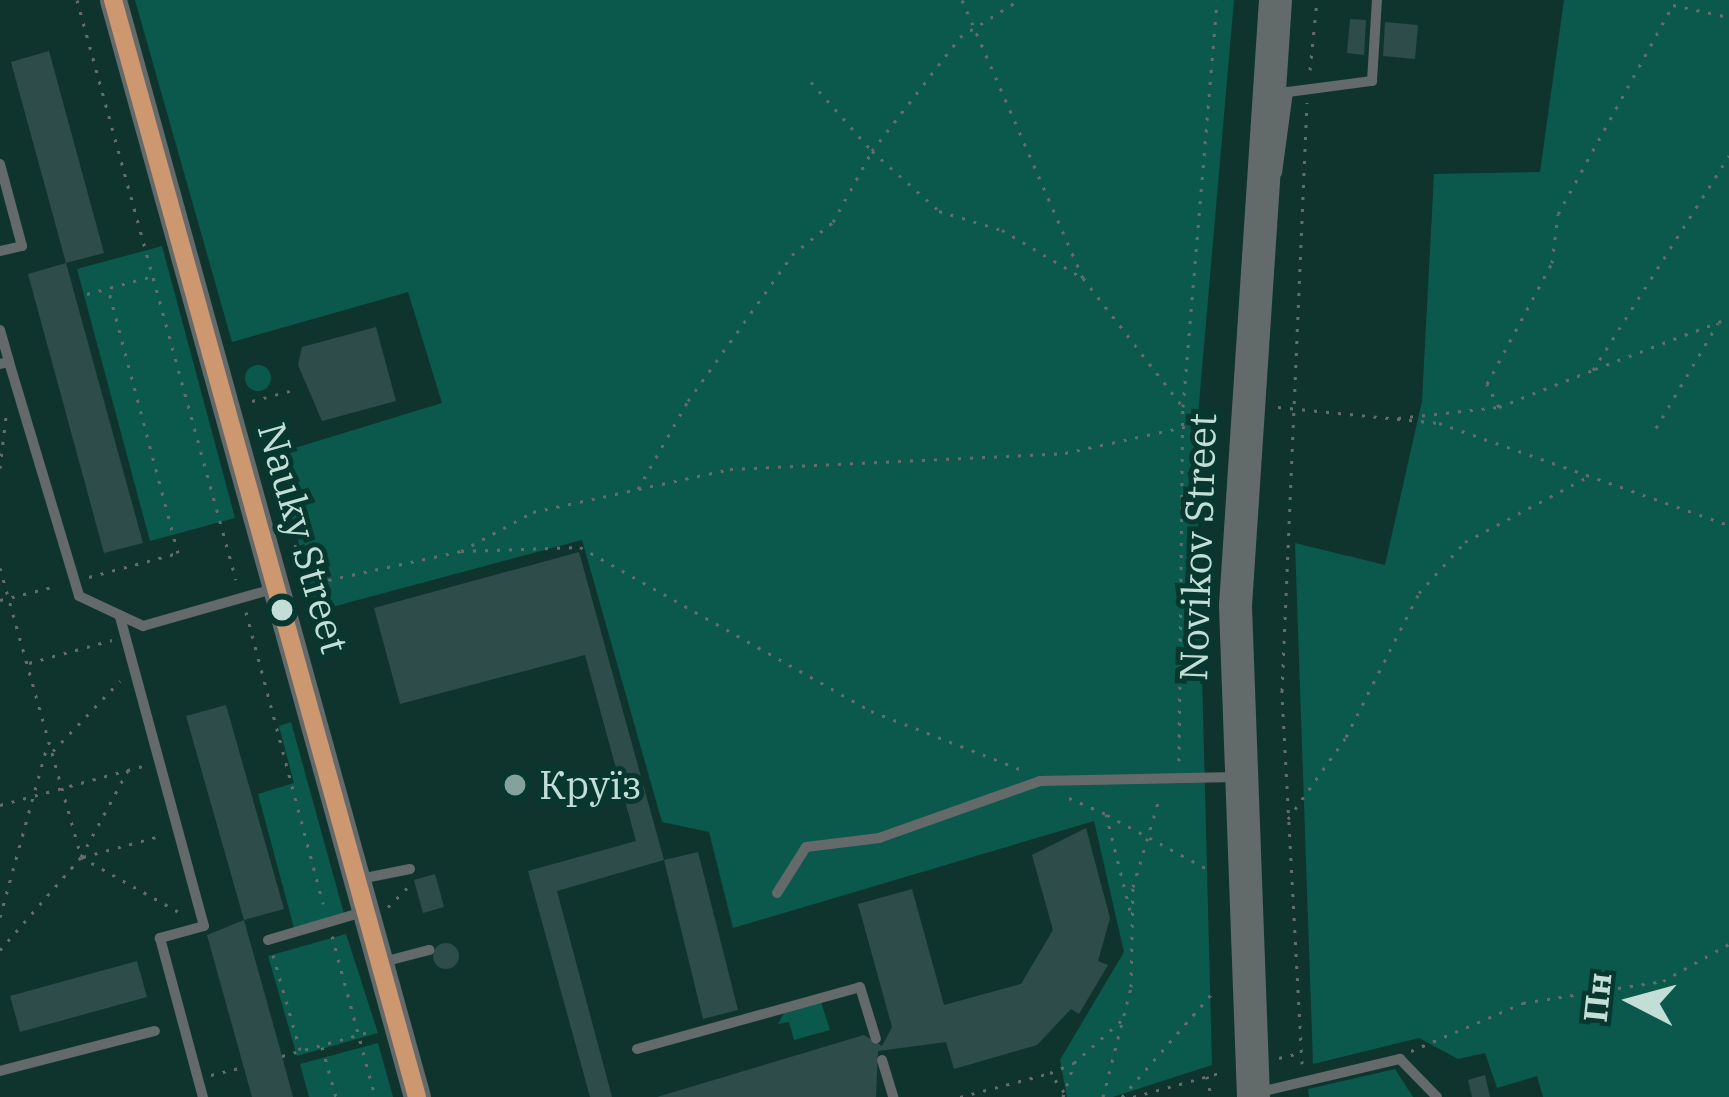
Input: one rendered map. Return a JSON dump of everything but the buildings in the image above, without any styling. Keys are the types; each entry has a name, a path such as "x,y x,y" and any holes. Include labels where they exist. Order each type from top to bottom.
{"main road":[{"name":"Novikov Street","path":"1243,1085 1236,777 1257,192 1277,90 1275,0"}],"street":[{"name":"Nauky Street","path":"112,0 285,588 417,1097"}],"lane":[{"path":"1277,90 1308,94 1372,81 1377,0"},
{"path":"0,164 22,245 0,251"},
{"path":"0,330 70,582 120,617 143,626 285,588"},
{"path":"120,617 204,926 160,938 203,1097"},
{"path":"777,892 806,847 879,838 1040,781 1236,777"},
{"path":"357,879 408,869"},
{"path":"268,940 328,922 368,918"},
{"path":"380,963 429,950"},
{"path":"637,1049 860,987 876,1039"},
{"path":"0,1071 155,1031"},
{"path":"1243,1085 1400,1059 1437,1097"},
{"path":"882,1060 892,1097"}],"path":[{"path":"77,0 375,1097"},
{"path":"962,0 1083,278 1183,407"},
{"path":"637,492 688,401 792,255 833,222 872,151 973,32 1019,0"},
{"path":"1103,1097 1124,1019 1130,912 1142,840 1171,777 1180,742 1183,407 1217,0"},
{"path":"1303,1075 1286,821 1288,404 1317,0"},
{"path":"1499,407 1487,384 1552,263 1558,214 1673,5 1729,16"},
{"path":"811,82 872,151 939,211 1002,230 1083,278"},
{"path":"1593,370 1729,156"},
{"path":"88,294 151,276"},
{"path":"0,600 178,554 108,288"},
{"path":"1390,419 1499,407 1729,318"},
{"path":"1656,428 1719,322"},
{"path":"0,468 7,366"},
{"path":"1271,410 1288,404 1438,423 1729,524"},
{"path":"461,551 533,512 753,466 1065,453 1183,432 1207,422"},
{"path":"270,452 305,585"},
{"path":"1286,821 1346,737 1419,593 1465,542 1587,477"},
{"path":"285,588 461,551 580,547 871,711 972,742 1106,814 1142,840 1209,870"},
{"path":"0,568 81,857 204,926"},
{"path":"27,664 124,637"},
{"path":"52,752 90,724 132,666"},
{"path":"0,916 49,741"},
{"path":"0,805 159,761"},
{"path":"0,950 81,857 128,770"},
{"path":"1106,814 1130,912"},
{"path":"81,857 178,831"},
{"path":"368,918 411,884 408,869"},
{"path":"268,940 300,1052"},
{"path":"1400,1059 1523,1003 1663,981 1729,944"},
{"path":"1122,1097 1215,990"},
{"path":"960,1097 1074,1063 1124,1019"},
{"path":"282,1057 397,1024"},
{"path":"322,1045 336,1097"},
{"path":"1287,1056 1301,1053"},
{"path":"1064,1095 1074,1063"},
{"path":"198,1079 244,1066"},
{"path":"1050,1073 1064,1095"},
{"path":"1132,1097 1208,1076 1243,1085"},
{"path":"1208,1076 1211,1097"}],"green space":[{"path":"135,0 1234,0 1196,438 1212,1065 1113,1097 1067,1097 1060,1060 1124,952 1094,821 733,928 709,832 662,822 582,540 317,611 275,454 442,403 408,292 232,342"},
{"path":"1564,0 1729,0 1729,1097 1543,1097 1537,1076 1497,1088 1485,1053 1458,1059 1419,1038 1313,1064 1295,543 1385,565 1422,401 1434,174 1540,172"},
{"path":"162,246 235,518 150,541 77,269"},
{"path":"258,365 271,378 258,391 245,378"},
{"path":"291,722 344,914 294,928 258,794 294,783 279,726"},
{"path":"346,934 378,1033 297,1056 268,956"},
{"path":"821,1002 830,1030 794,1040 789,1022 778,1024 785,1011"},
{"path":"378,1043 393,1097 309,1097 300,1064"},
{"path":"1395,1069 1413,1097 1309,1097 1308,1089"}],"transit line":[{"path":"113,0 417,1097"}],"place":[{"name":"Круїз","path":"515,785"}]}
